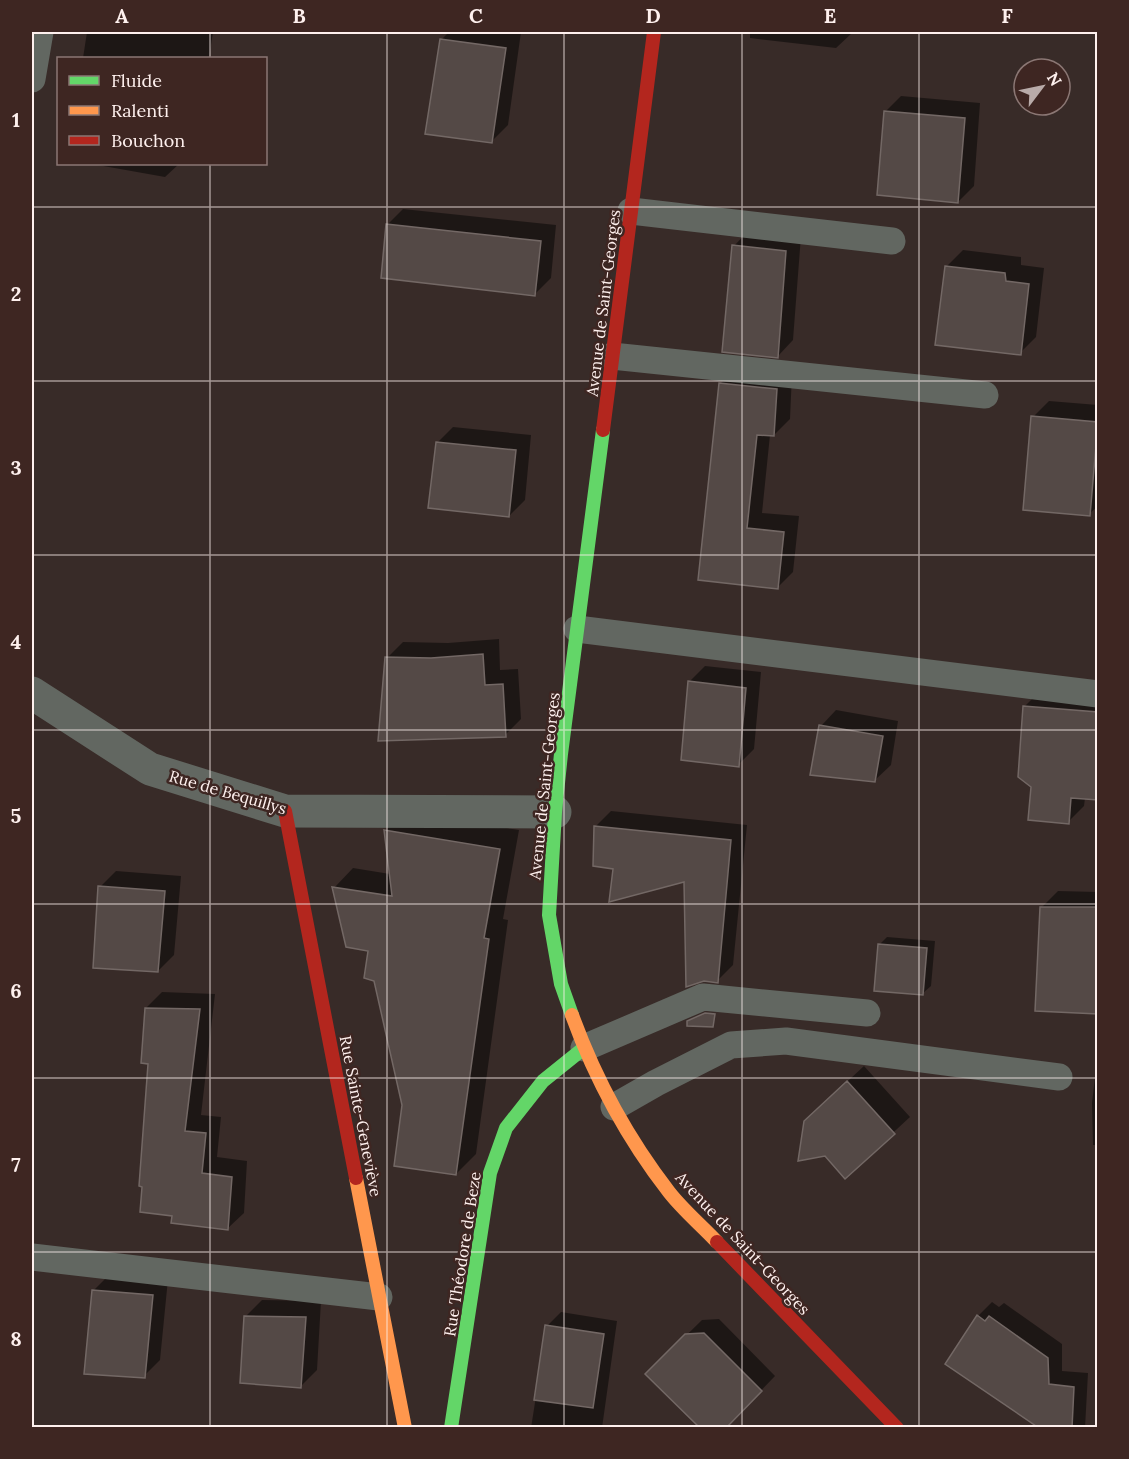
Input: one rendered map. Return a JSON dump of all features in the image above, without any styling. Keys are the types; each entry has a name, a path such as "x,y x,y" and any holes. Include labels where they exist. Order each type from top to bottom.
{"main road":[{"name":"Avenue de Saint-Georges","path":"654,32 555,812 549,915 561,984 584,1048 614,1107 626,1129 670,1193 897,1428"},
{"name":"Rue Sainte-Geneviève","path":"285,811 405,1428"},
{"name":"Rue Théodore de Beze","path":"452,1428 490,1173 506,1128 543,1081 584,1048"}],"street":[{"name":"Rue de Bequillys","path":"32,693 150,769 285,811 555,812"}],"lane":[{"path":"32,79 39,32"},
{"path":"631,211 892,241"},
{"path":"612,356 985,395"},
{"path":"577,629 1098,694"},
{"path":"584,1048 703,997 867,1012"},
{"path":"614,1107 731,1044 786,1041 1059,1077"},
{"path":"32,1257 379,1297"}],"building":[{"path":"440,39 506,48 492,143 425,134"},
{"path":"884,111 965,118 958,203 877,195"},
{"path":"386,224 541,241 535,296 381,278"},
{"path":"732,245 786,251 778,358 722,352"},
{"path":"945,266 1005,273 1006,281 1029,284 1021,355 935,345"},
{"path":"719,383 777,389 774,436 757,435 747,528 784,532 778,589 698,580"},
{"path":"1031,416 1098,422 1090,516 1023,510"},
{"path":"436,442 516,450 509,517 428,508"},
{"path":"483,654 485,685 503,684 506,737 378,741 385,657 431,658"},
{"path":"688,681 746,688 739,767 681,760"},
{"path":"1023,706 1098,712 1098,800 1071,798 1069,824 1028,820 1031,787 1018,777"},
{"path":"819,725 883,736 875,782 810,775"},
{"path":"594,826 731,840 718,983 704,981 686,987 684,882 609,902 613,869 593,866"},
{"path":"384,830 500,849 484,938 489,939 456,1175 394,1166 402,1105 374,981 364,978 368,951 346,947 332,887 392,896"},
{"path":"98,886 165,891 158,972 93,968"},
{"path":"1040,907 1098,907 1098,1014 1035,1011"},
{"path":"878,944 927,948 923,995 874,991"},
{"path":"145,1008 200,1009 185,1131 206,1133 202,1173 232,1177 228,1230 171,1223 172,1216 140,1212 142,1187 139,1186 148,1064 141,1063"},
{"path":"705,1013 715,1014 713,1027 687,1026 687,1021"},
{"path":"847,1081 895,1134 845,1179 825,1156 798,1161 804,1121"},
{"path":"92,1290 153,1295 145,1378 84,1374"},
{"path":"977,1315 985,1321 989,1316 1048,1358 1049,1384 1074,1387 1072,1428 1039,1428 945,1364"},
{"path":"244,1316 306,1317 301,1388 240,1383"},
{"path":"545,1325 604,1334 593,1408 534,1400"},
{"path":"704,1333 762,1391 726,1428 700,1428 645,1374 685,1334"}],"traffic: fast":[{"path":"572,1015 561,984 549,915 561,754 603,430"},
{"path":"451,1428 490,1173 506,1128 543,1081 584,1048"}],"traffic: slow":[{"path":"572,1015 602,1085 640,1151 674,1199 717,1242"},
{"path":"356,1178 405,1428"}],"traffic: jam":[{"path":"603,430 654,32"},
{"path":"285,811 356,1178"},
{"path":"717,1242 897,1428"}]}
